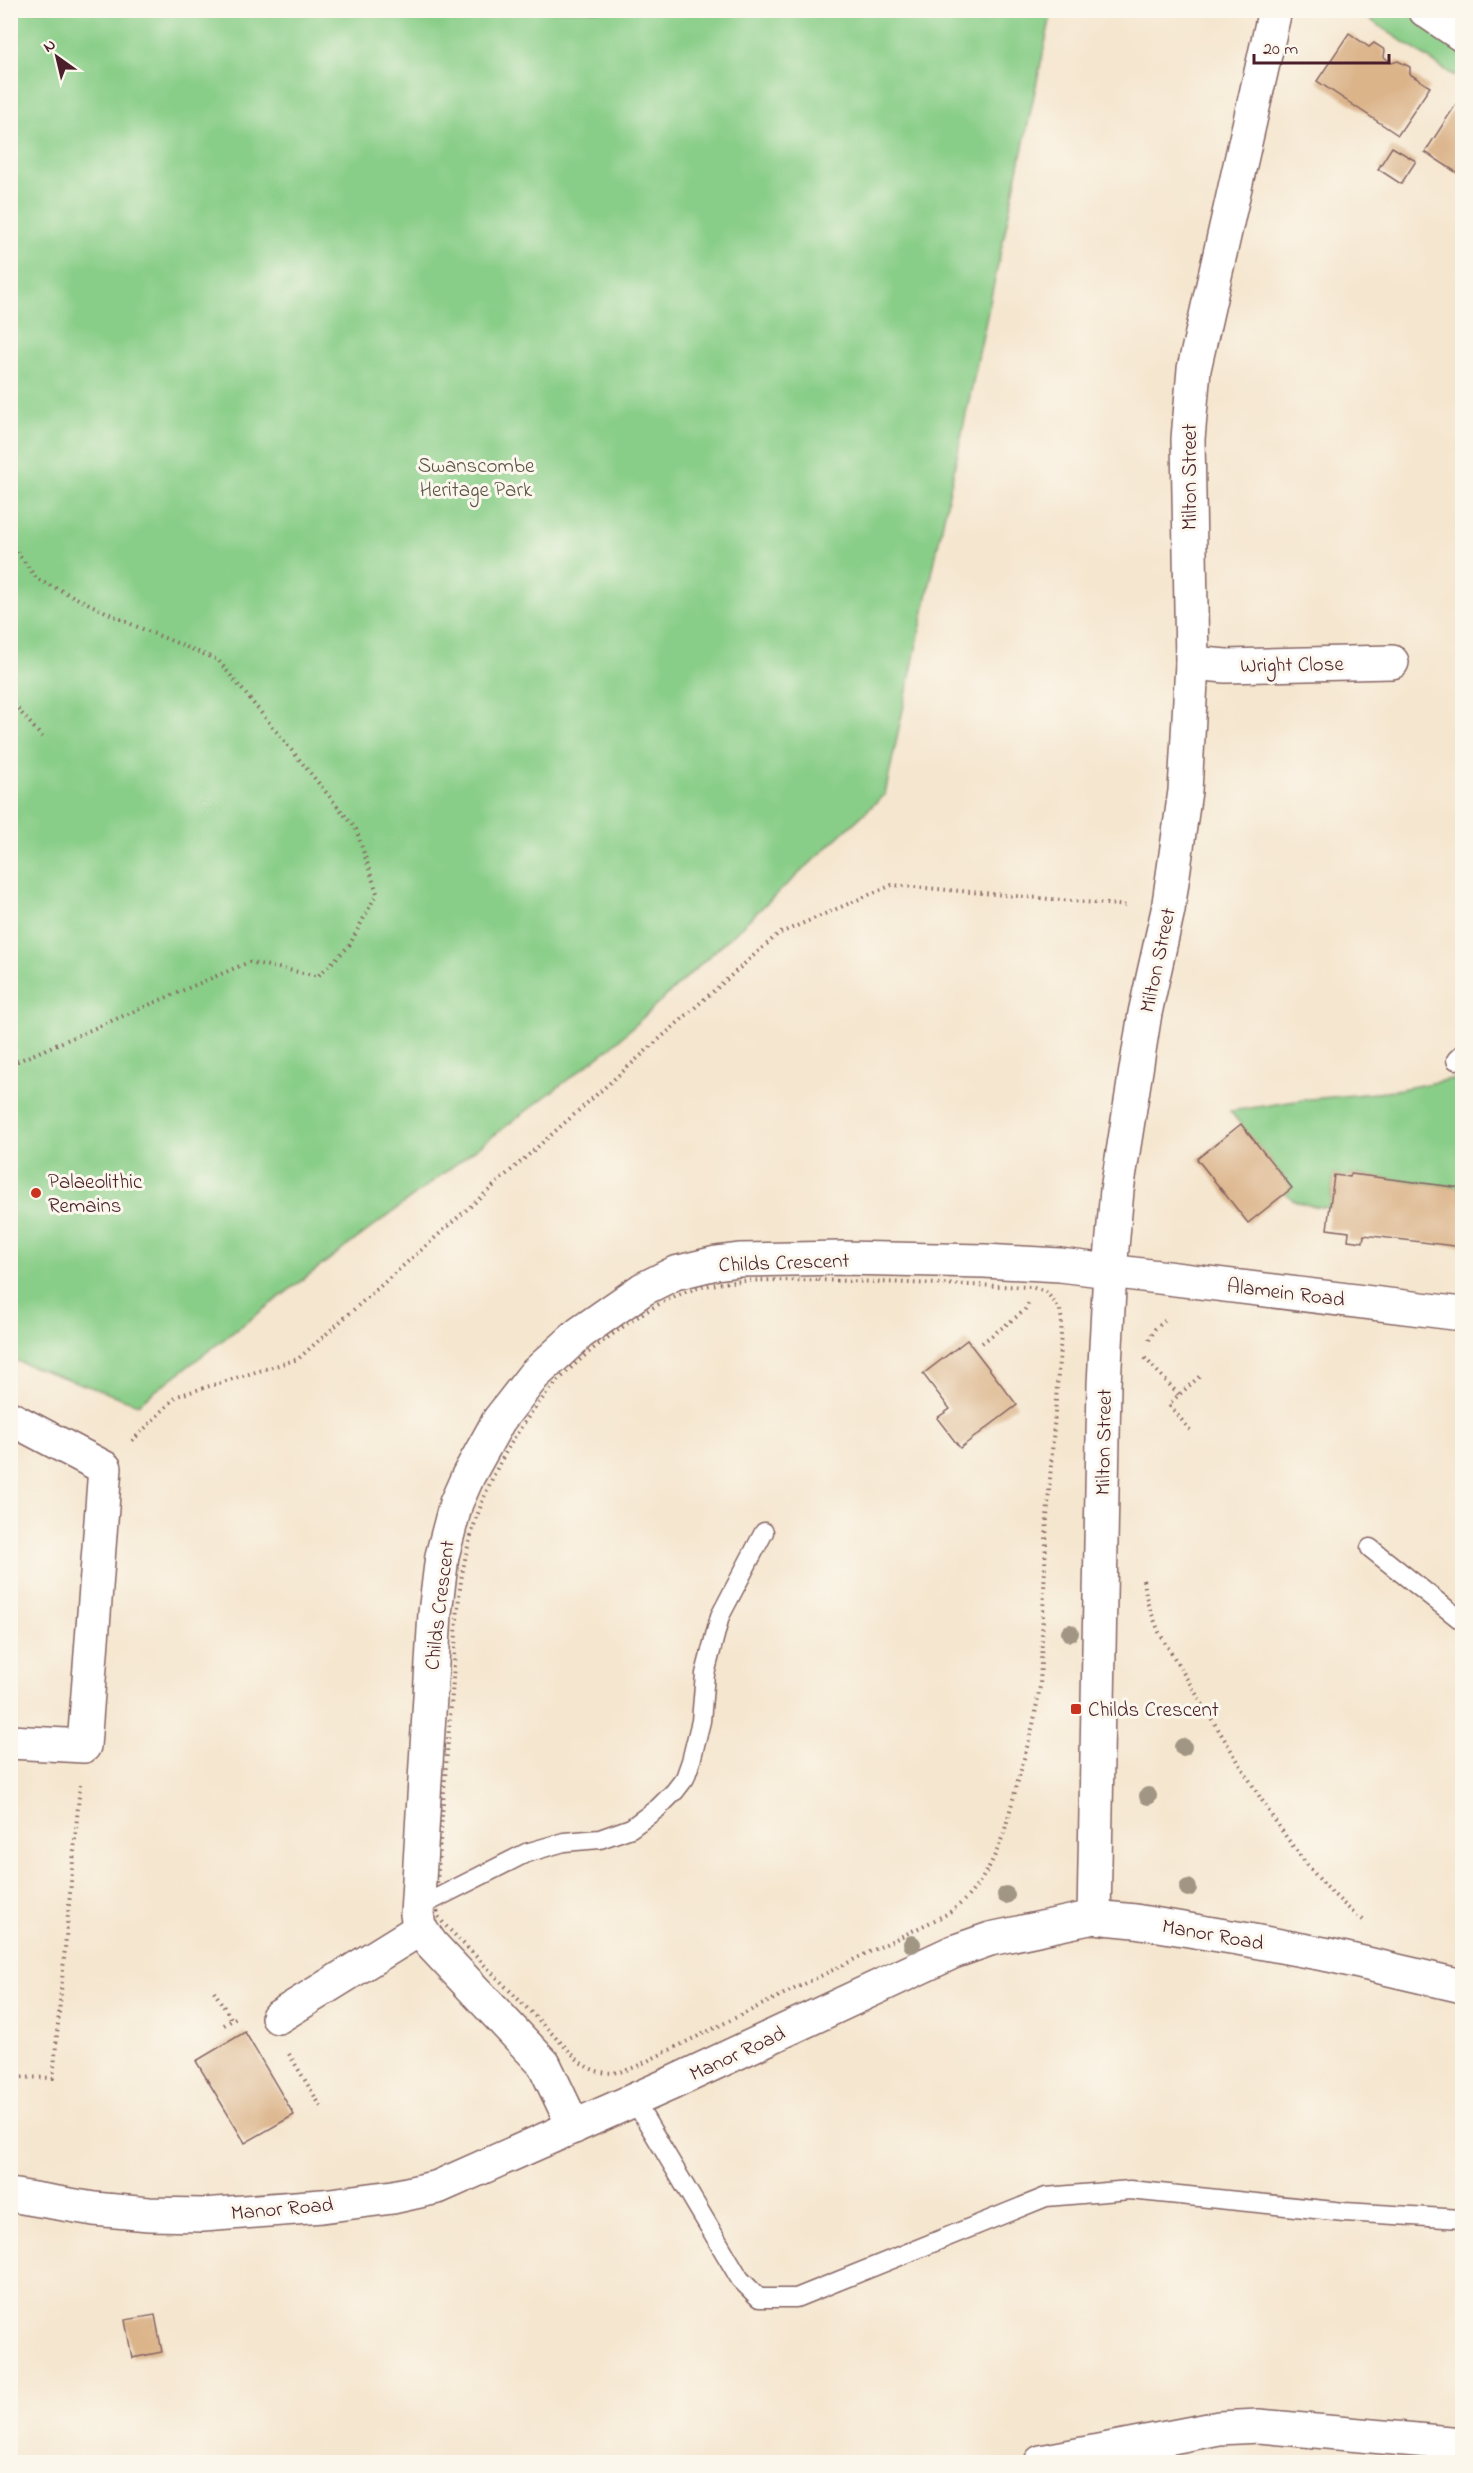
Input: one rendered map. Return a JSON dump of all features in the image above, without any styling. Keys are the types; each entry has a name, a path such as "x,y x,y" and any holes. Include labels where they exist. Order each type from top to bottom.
{"street":[{"name":"Milton Street","path":"1094,1917 1104,1384 1110,1271 1117,1190 1145,1013 1168,909 1185,790 1192,663 1188,439 1194,369 1275,10"},
{"path":"1425,10 1462,35"},
{"name":"Wright Close","path":"1192,663 1226,666 1392,662"},
{"name":"Childs Crescent","path":"424,1911 434,1624 447,1533 460,1494 487,1440 517,1395 551,1359 589,1326 643,1289 675,1273 716,1263 739,1260 854,1259 1060,1265 1110,1271"},
{"name":"Alamein Road","path":"1110,1271 1462,1314"},
{"path":"10,1418 105,1468 84,1746 10,1742"},
{"path":"278,2017 424,1911 435,1950 544,2064 574,2127"},
{"name":"Manor Road","path":"10,2195 94,2209 149,2214 202,2215 322,2206 393,2197 438,2187 634,2100 963,1948 1009,1934 1094,1917 1135,1921 1242,1939 1350,1960 1462,1986"},
{"path":"1041,2463 1097,2457 1219,2428 1259,2426 1462,2444"}],"lane":[{"path":"424,1911 493,1871 499,1865 526,1853 564,1842 600,1839 631,1828 658,1808 675,1791 684,1778 691,1761 701,1721 705,1674 720,1616 764,1532"},
{"path":"1370,1548 1462,1621"},
{"path":"634,2100 740,2279 759,2298 795,2298 1046,2197 1130,2190 1344,2212 1462,2219"}],"path":[{"path":"10,542 37,579 133,625 218,660 356,829 377,893 349,946 318,976 249,962 18,1060 10,1061"},
{"path":"10,700 43,738"},
{"path":"105,1468 177,1396 298,1359 778,934 892,885 1168,909"},
{"path":"818,1280 1031,1287 1046,1293 1052,1299 1060,1311 1062,1321 1048,1498 1040,1686 1033,1725 1000,1844 977,1887 960,1906 947,1914 635,2067 614,2074 596,2071 580,2062 441,1922 437,1912 424,1911 458,1612 468,1549 485,1494 515,1437 539,1402 566,1371 631,1321 656,1306 703,1287 754,1281 818,1280"},
{"path":"1031,1287 1031,1293"},
{"path":"982,1343 1024,1311 1030,1299"},
{"path":"1146,1345 1155,1329 1172,1317"},
{"path":"1143,1365 1145,1351"},
{"path":"1144,1357 1179,1395"},
{"path":"1190,1430 1170,1406 1170,1401 1200,1376"},
{"path":"1142,1572 1148,1604 1159,1632 1260,1798 1317,1876 1346,1907 1366,1922"},
{"path":"10,2077 53,2078 84,1746"},
{"path":"214,1991 232,2020"},
{"path":"224,2025 241,2014"}],"green space":[{"name":"Swanscombe Heritage Park","path":"11,10 1052,11 885,794 611,1047 138,1404 11,1359"},
{"path":"1357,11 1406,11 1462,49 1462,81"},
{"path":"1462,1077 1462,1188 1351,1174 1350,1177 1334,1175 1329,1208 1306,1204 1290,1197 1286,1193 1292,1188 1230,1111 1310,1099 1386,1092"}],"building":[{"path":"1349,33 1369,47 1374,43 1385,50 1384,57 1392,63 1398,61 1410,67 1410,74 1430,87 1398,135 1317,81"},
{"path":"1456,104 1462,108 1462,176 1425,152"},
{"path":"1392,147 1416,161 1401,184 1378,169"},
{"path":"1241,1124 1292,1188 1248,1223 1197,1159"},
{"path":"1351,1174 1462,1188 1462,1247 1364,1235 1363,1242 1348,1240 1349,1232 1327,1229 1334,1175 1350,1177"},
{"path":"967,1340 1017,1405 960,1448 937,1418 950,1409 923,1374"},
{"path":"245,2032 294,2115 245,2143 196,2061"},
{"path":"155,2315 162,2352 132,2358 125,2320"}],"place":[{"name":"Palaeolithic Remains","path":"36,1193"},
{"name":"Childs Crescent","path":"1076,1709"}]}
